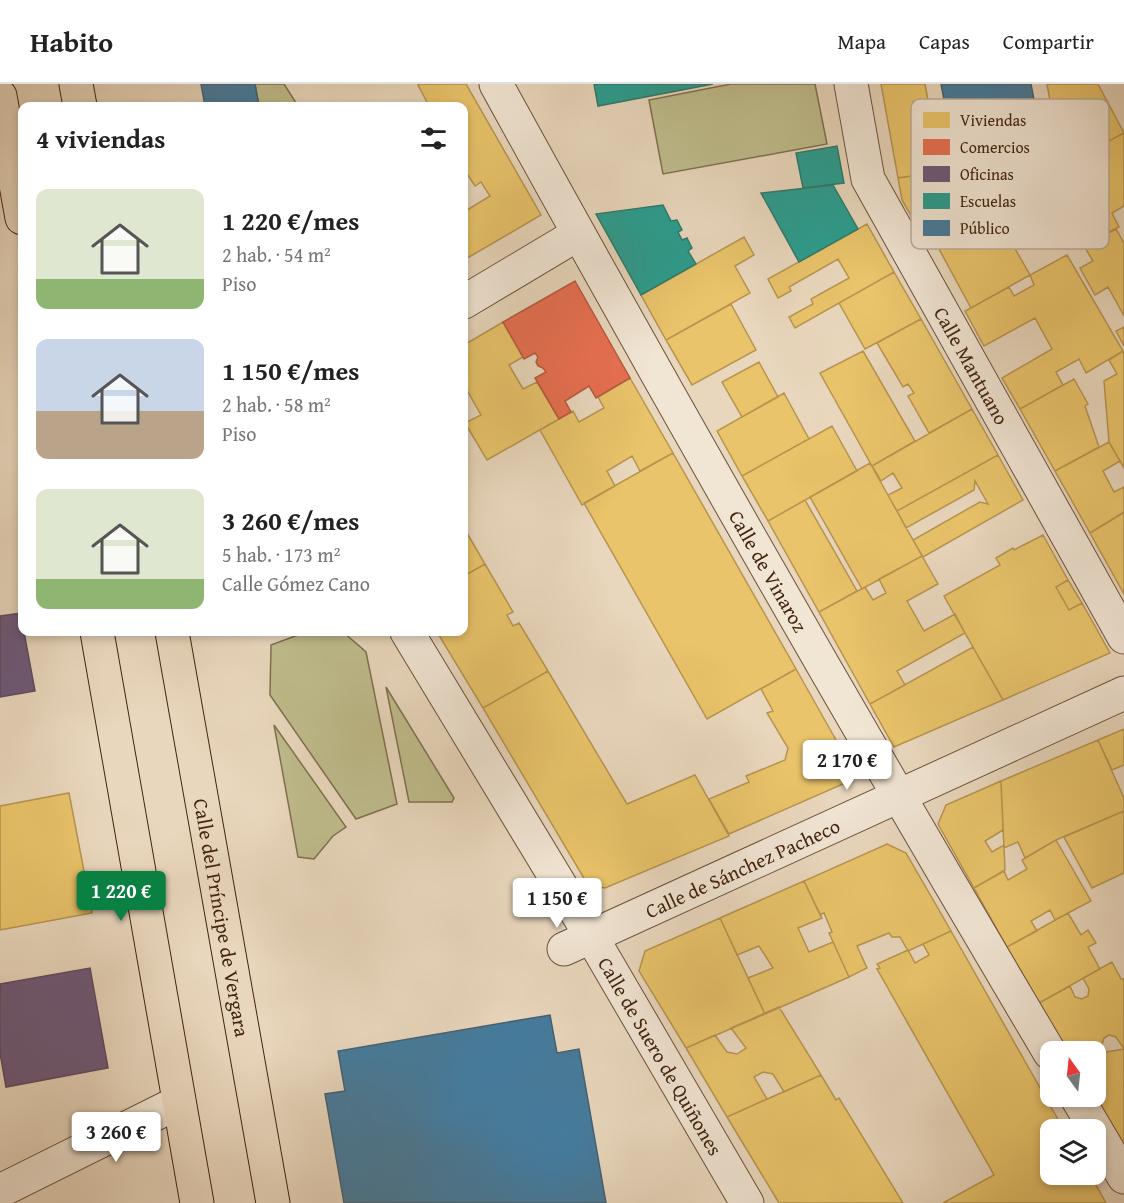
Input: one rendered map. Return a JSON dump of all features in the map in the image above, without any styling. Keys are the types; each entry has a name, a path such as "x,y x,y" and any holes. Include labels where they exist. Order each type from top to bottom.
{"main road":[{"path":"76,84 79,102"},
{"path":"0,96 18,196"},
{"path":"98,636 197,1203"},
{"name":"Calle del Príncipe de Vergara","path":"173,636 273,1203"}],"street":[{"name":"Calle de Vinaroz","path":"496,84 578,234 897,796 1043,1041"},
{"name":"Calle Mantuano","path":"851,84 868,179 1124,637"},
{"path":"468,300 578,234"},
{"name":"Calle de Suero de Quiñones","path":"409,636 583,952 739,1200"},
{"name":"Calle de Sánchez Pacheco","path":"583,952 897,796 1124,693"},
{"path":"0,1191 179,1102"},
{"path":"1083,1107 1124,1177"},
{"path":"0,1162 30,1176"}],"shaded area":[{"path":"255,84 284,84 295,102 258,102"},
{"path":"731,84 815,84 827,144 663,174 649,100"},
{"path":"295,636 348,636 366,652 397,804 356,819 270,695 271,645"},
{"path":"386,687 454,798 452,802 409,802"},
{"path":"274,725 346,827 333,836 314,859 298,857"}],"building: Viviendas":[{"path":"466,84 541,215 468,258 468,210 490,196 481,182 475,186 468,175 468,102 427,102 418,85"},
{"path":"881,84 925,84 928,99 911,99 911,176 898,178"},
{"path":"1047,84 1098,84 1106,99 1050,99"},
{"path":"1109,105 1124,133 1109,141"},
{"path":"1124,133 1124,206 1112,213 1119,227 1109,232 1109,141"},
{"path":"911,176 911,216 902,200 898,178"},
{"path":"867,224 894,272 795,328 789,317 813,304 811,299 849,278 838,259 789,287 791,291 778,298 768,279"},
{"path":"1116,229 1124,243 1124,316 1108,287 1095,295 1080,268 1093,261 1086,249 1109,249 1109,233"},
{"path":"744,237 754,255 735,266 750,293 666,340 641,295"},
{"path":"939,249 1015,249 1030,275 971,308"},
{"path":"1067,255 1123,351 1086,373 1079,359 1056,372 1063,385 1020,409 1002,378 1052,349 1035,318 984,346 965,311 1009,287 1014,296 1034,285 1030,275"},
{"path":"894,272 921,319 865,349 839,303"},
{"path":"731,304 756,350 692,385 666,340"},
{"path":"921,319 972,409 929,433 908,396 914,393 908,384 903,387 877,343"},
{"path":"503,322 523,357 509,365 523,389 537,382 559,419 487,460 468,428 468,422 481,415 468,392 468,343"},
{"path":"1124,327 1124,346 1116,331"},
{"path":"863,351 915,441 872,466 820,373"},
{"path":"1123,351 1124,468 1109,442 1104,381 1117,374 1109,360"},
{"path":"759,362 778,397 742,417 722,382"},
{"path":"630,378 673,453 640,471 632,456 607,471 615,486 582,505 540,430 573,411 579,422 604,408 598,397"},
{"path":"1074,379 1088,404 1085,406 1099,447 1055,471 1020,409"},
{"path":"784,393 809,439 742,476 717,431"},
{"path":"972,409 998,455 897,511 888,495 902,488 893,473 881,481 872,466"},
{"path":"832,426 857,471 768,521 742,476"},
{"path":"1109,442 1120,461 1103,471 1114,492 1124,487 1124,512 1090,533 1055,471"},
{"path":"673,453 796,669 707,719 584,503"},
{"path":"998,455 1023,500 923,557 913,540 980,502 988,504 975,481 974,490 906,528 897,511"},
{"path":"870,463 922,556 862,589 810,497"},
{"path":"805,500 857,591 819,612 768,521"},
{"path":"1123,513 1124,515 1124,594 1090,533"},
{"path":"468,535 485,564 468,574"},
{"path":"1043,535 1068,580 1056,587 1069,610 1082,603 1110,653 1003,700 944,596 1000,565 996,558"},
{"path":"922,556 938,584 907,601 924,631 955,614 965,633 897,671 905,685 870,704 819,612 865,587 873,600 886,593 879,579"},
{"path":"485,564 513,612 507,615 513,626 519,623 548,671 483,708 439,636 468,636 468,574"},
{"path":"1068,580 1082,603 1069,610 1056,587"},
{"path":"973,647 1003,700 894,747 870,704"},
{"path":"796,669 849,763 843,784 729,834 709,799 749,782 746,776 785,760 788,748 767,713 773,711 761,689"},
{"path":"548,671 627,804 695,775 729,836 605,888 588,885 483,708"},
{"path":"1124,729 1124,765 1112,770 1098,740"},
{"path":"1098,740 1124,798 1124,811 1056,840 1025,858 1018,842 1004,848 1001,781"},
{"path":"1001,781 1003,830 985,841 992,852 1004,845 1005,870 974,888 938,824 946,805"},
{"path":"69,793 92,913 0,930 0,806"},
{"path":"1124,811 1124,873 1092,888 1064,837"},
{"path":"1056,840 1091,901 1055,920 1050,910 1031,921 1037,931 1007,947 974,888 1004,871 1008,880 1027,869 1022,860"},
{"path":"887,844 906,853 951,931 908,951 900,937 892,937 889,933 857,946 867,968 849,977 829,933 832,932 824,913 821,917 804,881"},
{"path":"804,881 822,918 798,928 809,952 833,942 849,977 765,1014 748,978 773,968 759,946 737,955 720,918"},
{"path":"1068,913 1081,935 1088,930 1096,943 1088,947 1100,969 1039,1003 1007,947"},
{"path":"720,918 765,1014 686,1048 639,971 645,951"},
{"path":"951,931 1040,1088 1040,1107 1051,1107 1058,1119 1040,1119 1040,1185 1096,1185 1106,1203 943,1203 994,1175 877,969 880,968 877,964 908,950 915,963 929,955 923,944"},
{"path":"1112,962 1121,979 1124,979 1124,1049 1116,1037 1109,1035 1103,1041 1059,1041 1039,1003 1070,986 1075,997 1082,999 1088,996 1089,989 1083,978"},
{"path":"779,1007 821,1075 784,1092 773,1074 763,1072 754,1077 767,1099 727,1117 686,1048 715,1035 727,1052 737,1054 746,1048 731,1028"},
{"path":"1124,1049 1124,1156 1100,1107 1106,1107 1106,1052"},
{"path":"821,1075 836,1100 839,1098 903,1203 779,1203 727,1117"}],"building: Comercios":[{"path":"575,281 630,378 596,398 589,386 565,401 571,412 559,419 535,378 546,372 538,366 536,362 538,357 535,353 524,359 503,322"}],"building: Oficinas":[{"path":"18,613 18,636 25,636 35,691 0,697 0,616"},
{"path":"90,968 108,1068 6,1087 0,1053 0,984"}],"building: Escuelas":[{"path":"594,84 713,84 598,106"},
{"path":"837,146 844,183 803,188 796,153"},
{"path":"833,185 858,229 799,262 761,193"},
{"path":"663,205 671,221 677,220 682,230 678,232 682,240 687,238 692,248 688,251 696,264 641,295 596,214"}],"building: Público":[{"path":"201,84 255,84 258,102 204,102"},
{"path":"941,84 1031,84 1034,99 944,99"},
{"path":"550,1015 557,1053 579,1049 606,1203 344,1203 325,1094 345,1091 338,1051"}]}
